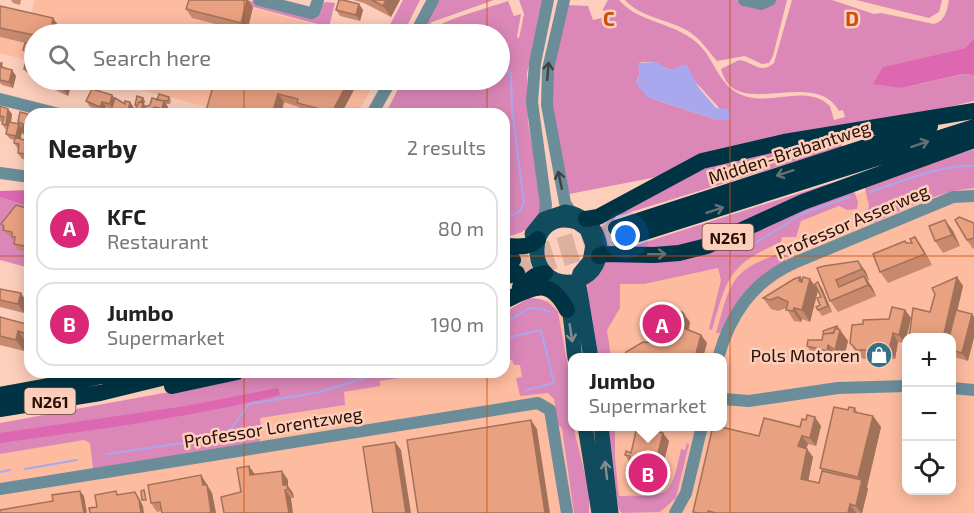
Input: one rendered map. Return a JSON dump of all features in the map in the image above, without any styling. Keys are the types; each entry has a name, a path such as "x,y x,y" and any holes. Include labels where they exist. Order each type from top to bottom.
{"highway":[{"name":"N261","path":"583,221 598,217 668,177 711,158 784,142 974,111"},
{"name":"Midden-Brabantweg","path":"974,111 618,234 974,127"},
{"name":"N261","path":"599,256 604,254 679,253 707,246 803,202 974,140"},
{"path":"510,240 535,237"},
{"path":"510,262 535,237"},
{"path":"510,296 535,276 552,277"},
{"path":"510,297 528,288 541,286 556,292 567,310"},
{"name":"N261","path":"37,390 76,378"},
{"name":"N261","path":"0,395 95,378"},
{"name":"N261","path":"0,409 100,393 161,378"},
{"name":"N261","path":"100,393 132,393 210,378"}],"main road":[{"path":"552,277 582,278 596,265 600,238 583,221 549,219 535,237 536,256 552,277 565,286 574,353"},
{"path":"583,221 591,237 593,252 582,278 590,353"},
{"path":"586,431 599,513"},
{"path":"602,431 611,513"}],"street":[{"path":"259,0 316,6"},
{"path":"420,24 433,0"},
{"path":"744,0 761,4 770,0"},
{"path":"547,2 535,63 532,94 549,219"},
{"path":"563,4 548,69 547,105 565,203 583,221"},
{"path":"376,108 386,90"},
{"path":"0,99 35,108"},
{"path":"0,173 24,176"},
{"name":"Professor Asserweg","path":"720,353 735,314 749,294 772,275 794,263 953,197 974,196"},
{"path":"727,399 749,402 838,388 902,386"},
{"path":"956,388 974,390"},
{"name":"Professor Lorentzweg","path":"0,489 527,404 545,405 550,410 567,513"},
{"path":"675,513 687,493 701,431"},
{"path":"592,513 594,481"}],"shaded area":[{"path":"35,0 223,0 313,24 24,24 24,59 0,53 0,14 29,21"},
{"path":"227,0 247,0 317,18 325,2 335,3 330,24 318,24"},
{"path":"403,0 420,0 408,24 390,24"},
{"path":"438,0 494,0 430,24 425,24"},
{"path":"519,0 543,0 527,73 528,122 543,209 528,229 510,236 510,108 388,108 398,90 510,90 510,24 442,24 508,1 514,16 521,14 517,37 519,38 524,14"},
{"path":"608,0 619,0 636,13 686,35 702,48 727,85 742,95 765,99 810,96 821,99 830,106 834,120 845,117 843,110 839,111 827,98 812,93 741,92 729,84 721,69 739,60 761,68 774,63 792,0 832,0 874,14 881,13 934,24 943,18 949,0 974,0 974,38 965,48 884,67 902,88 964,74 974,75 974,101 657,177 569,194 552,120 552,76 567,5 588,6 593,20 606,17 603,9","holes":["653,62 673,71 681,66 721,110 718,120 656,100 636,83 640,72 639,63"]},
{"path":"625,0 736,0 765,7 772,0 787,0 773,56 769,63 762,64 745,56 717,61 693,34 639,11"},
{"path":"856,0 942,0 939,12 929,18"},
{"path":"974,38 974,75 963,74 902,88 873,84 883,67 965,48"},
{"path":"141,90 370,90 360,108 211,108"},
{"path":"839,137 842,147 618,216 660,185 697,167"},
{"path":"974,149 974,188 934,197 871,224 864,218 869,206 864,184"},
{"path":"974,161 974,513 0,513 0,454 255,409 364,378 510,378 510,315 609,275 955,162"},
{"path":"831,183 685,248 627,248"},
{"path":"853,188 858,202 857,209 847,210 839,206 801,221 796,237 782,237 781,242 750,258 740,266 727,285 712,330 709,329 721,280 718,268 644,284 620,284 620,308 607,330 610,353 595,353 587,292 588,283 606,260 673,258"},
{"path":"24,190 24,205 0,197 0,191"},
{"path":"0,197 24,205 24,266 0,260"},
{"path":"616,216 609,232 616,245 625,249 606,248 600,227"},
{"path":"785,252 785,261 720,333 716,333 725,301 736,279 753,265"},
{"path":"529,298 545,301 558,312 568,367 568,431 574,431 589,490 589,513 574,513 562,428 558,425 554,399 548,393 520,396 516,378 522,377 520,365 514,365 510,360 510,309"},
{"path":"245,378 398,378 380,381 380,386 344,392 345,405 260,418 262,437 259,442 93,469 90,443 84,440 0,454 0,423"},
{"path":"278,388 280,395 211,410 141,423 0,443 0,433 186,406"},
{"path":"606,431 615,431 619,496 649,495 665,491 674,478 681,449 685,450 687,443 689,444 676,498 660,512 622,513 619,510"}],"water":[{"path":"657,62 671,70 686,64 699,88 716,108 728,109 731,117 727,120 718,120 647,97 636,83 640,72 638,63"}],"building":[{"path":"189,0 247,0 241,23 186,9"},
{"path":"339,0 359,4 356,15 336,10"},
{"path":"372,0 386,0 383,6"},
{"path":"0,6 53,18 52,24 24,24 24,33 0,28"},
{"path":"0,63 2,63 1,67 12,70 9,82 0,80"},
{"path":"92,90 112,95 110,104 102,102 100,107 86,101"},
{"path":"212,90 344,90 334,108 316,108 297,103 298,99 278,94 274,108 207,108"},
{"path":"159,94 169,97 168,101 157,100"},
{"path":"137,96 143,98 137,106 135,105"},
{"path":"115,98 125,104 125,101 130,102 129,108 112,108"},
{"path":"152,98 164,101 162,108 142,108 150,105"},
{"path":"139,102 143,103 142,108 136,108"},
{"path":"0,106 8,109 6,125 2,124 4,117 0,116"},
{"path":"20,112 24,113 24,126 22,132 23,124 18,122"},
{"path":"9,122 19,124 16,136 6,134"},
{"path":"15,137 24,140 24,154 18,153 19,144 14,143"},
{"path":"16,205 24,207 24,246 14,244 15,237 12,237 12,232 3,230 4,226 1,224"},
{"path":"959,217 974,223 974,238 967,240 955,220"},
{"path":"945,220 952,235 935,241 929,226"},
{"path":"915,237 925,254 880,272 873,254 905,241 912,243 910,239"},
{"path":"858,261 862,269 836,280 839,287 864,276 868,285 830,301 817,268"},
{"path":"800,277 799,281 802,282 803,277 810,279 802,310 794,308 793,311 786,310 788,302 778,297 770,300 763,298 794,279"},
{"path":"957,277 944,333 910,333 913,308 930,312 935,294 932,288"},
{"path":"818,282 828,306 818,310 816,307 820,305 817,298 821,297 815,284"},
{"path":"0,289 21,293 18,304 0,300"},
{"path":"649,307 682,312 684,314 681,327 701,335 696,353 625,353 643,342 657,343 661,325 646,321"},
{"path":"892,307 905,310 899,335 893,333 889,350 857,350 850,343 852,325 863,324 863,320 889,319"},
{"path":"956,310 972,314 962,353 956,351 956,333 950,333"},
{"path":"0,317 24,323 24,333 18,331 16,340 0,336"},
{"path":"837,326 838,329 835,328 834,332 824,334 823,331"},
{"path":"835,328 840,330 835,350 828,345 827,351 807,346 808,340 822,340 823,334 834,333"},
{"path":"834,407 848,410 849,407 855,408 854,412 873,416 858,477 820,468"},
{"path":"807,415 815,417 810,438 802,436 798,446 807,449 801,479 819,483 822,471 862,480 856,506 850,504 848,513 693,512 712,431 727,431 727,428 759,436 764,418 800,427 802,419 806,420"},
{"path":"531,420 545,513 418,513 407,440"},
{"path":"636,431 663,433 654,470 629,464 630,456 625,455 626,451 631,453"},
{"path":"395,442 406,513 373,513 363,447"},
{"path":"249,466 250,475 282,471 283,485 287,485 288,489 285,490 289,513 224,513 221,497 241,492 237,468"},
{"path":"201,475 203,485 207,485 211,513 162,513 160,502 151,503 148,485"},
{"path":"144,490 146,500 142,500 141,491"},
{"path":"80,491 84,513 0,513 0,510 53,501 52,495"},
{"path":"116,491 117,495 135,492 141,513 90,513 89,508 97,507 95,495"}],"waterway":[{"path":"510,73 512,110 524,203 520,211 510,216"},
{"path":"870,192 934,171 974,166"},
{"path":"757,242 802,214 849,197"},
{"path":"510,320 530,309 550,312"},
{"path":"510,337 541,330 554,383 526,390"},
{"path":"107,454 217,438 232,428 249,404 320,392 364,378"},
{"path":"25,469 77,460"},
{"path":"0,472 10,470"}],"tunnel":[{"path":"513,260 616,228"},
{"path":"517,273 620,240"}],"place":[{"name":"KFC","path":"662,324"},
{"name":"Pols Motoren","path":"879,355"},
{"name":"Jumbo","path":"648,473"}]}
